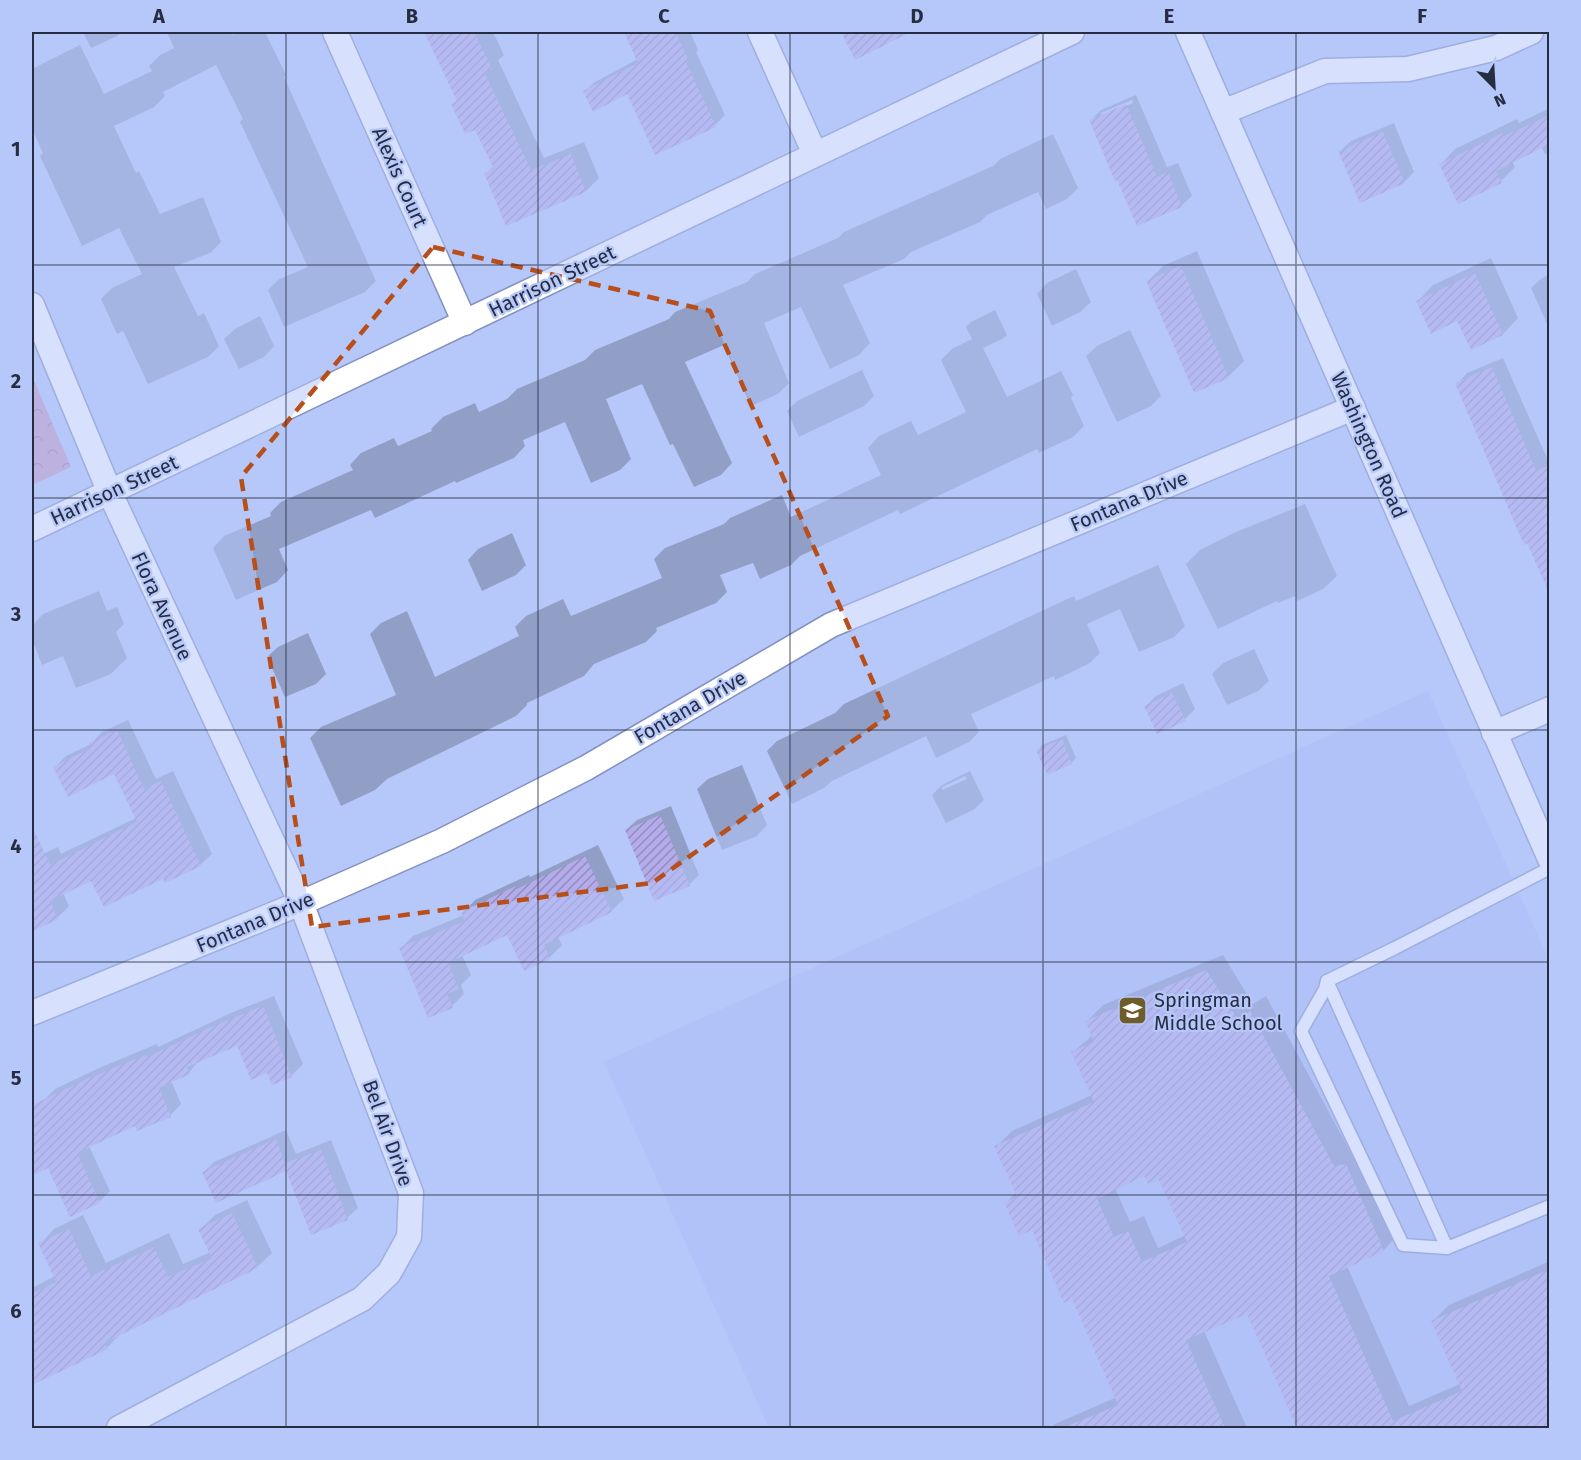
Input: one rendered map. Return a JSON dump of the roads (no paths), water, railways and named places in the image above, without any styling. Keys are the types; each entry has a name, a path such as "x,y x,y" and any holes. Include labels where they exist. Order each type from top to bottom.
{"street":[{"name":"Alexis Court","path":"335,32 465,323"},
{"path":"760,32 815,154"},
{"name":"Harrison Street","path":"32,529 1072,32"},
{"name":"Washington Road","path":"1188,32 1550,859"},
{"path":"1223,112 1325,70 1408,69 1496,48 1531,32"},
{"name":"Flora Avenue","path":"32,304 110,493 301,903"},
{"name":"Fontana Drive","path":"32,1013 301,903 442,841 586,768 831,625 1353,408"},
{"path":"1494,733 1550,709"},
{"name":"Bel Air Drive","path":"119,1428 362,1299 389,1273 409,1237 411,1193 301,903"}],"lane":[{"path":"1550,868 1327,981 1301,1031 1403,1245 1448,1248 1550,1206"},
{"path":"1327,981 1448,1248"}],"place":[{"name":"Springman Middle School","path":"1133,1011"}]}
